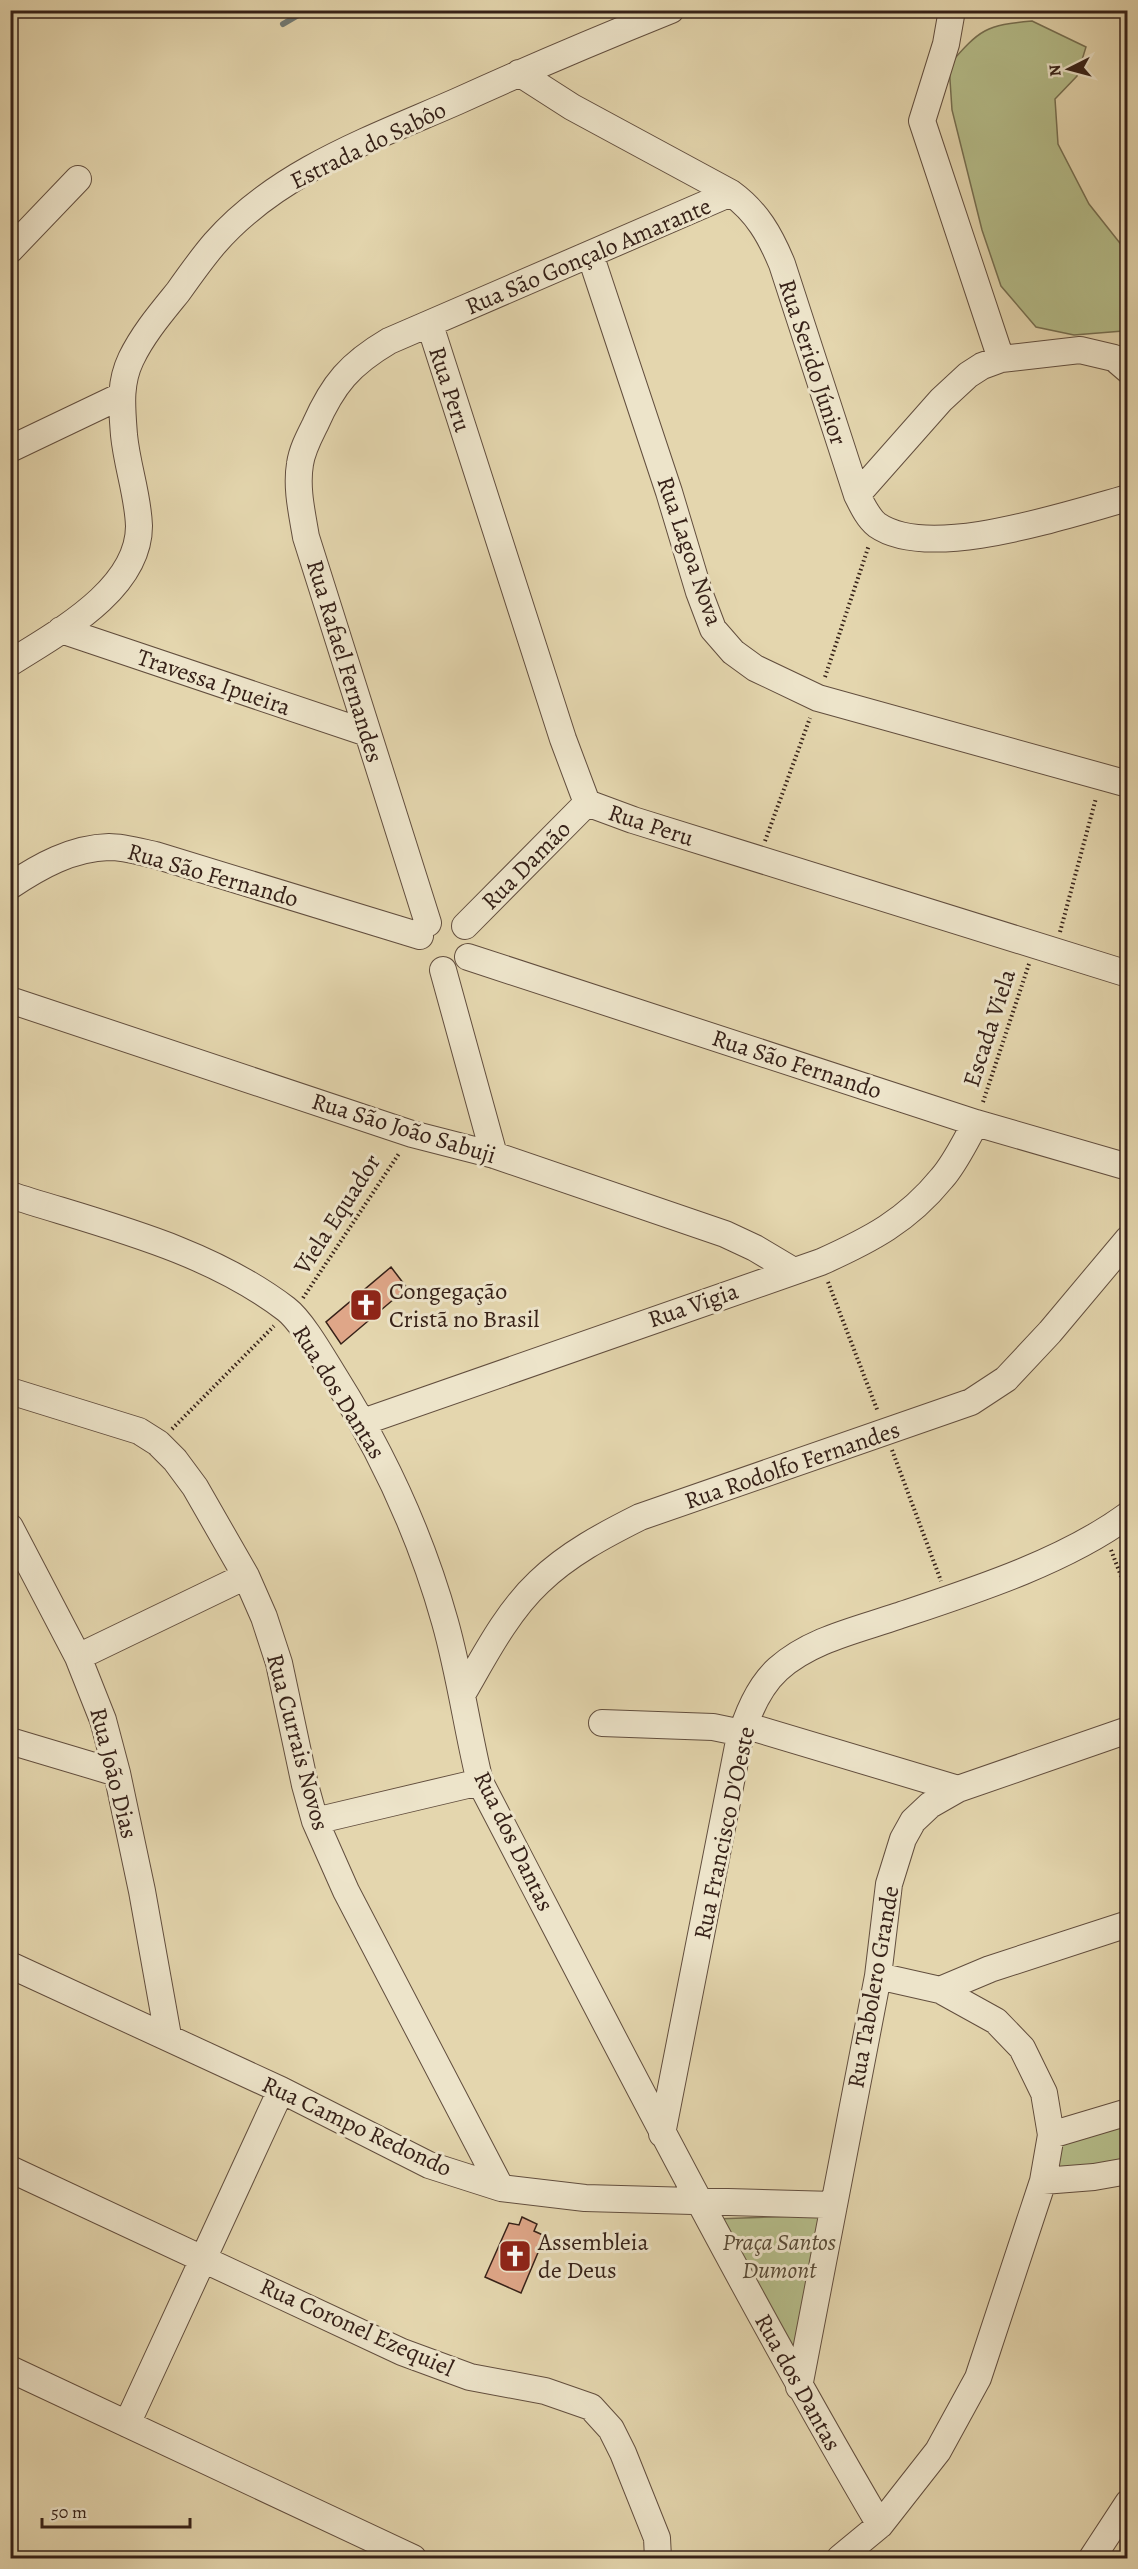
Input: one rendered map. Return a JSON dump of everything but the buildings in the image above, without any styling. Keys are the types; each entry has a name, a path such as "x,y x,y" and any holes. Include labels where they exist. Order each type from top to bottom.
{"street":[{"name":"Estrada do Sabôo","path":"10,663 61,630 112,588 128,567 136,549 139,528 136,488 125,444 121,396 123,381 130,360 146,333 216,242 255,206 296,177 343,152 671,10"},
{"path":"952,10 946,44 922,121 1000,359"},
{"name":"Rua Serido Júnior","path":"519,74 572,107 731,193 747,204 772,241 857,495 876,524 894,535 917,540 952,539 989,533 1128,498"},
{"path":"10,250 78,179"},
{"name":"Rua São Gonçalo Amarante","path":"327,397 345,373 363,356 389,341 731,193"},
{"name":"Rua Lagoa Nova","path":"590,254 669,492 699,592 714,629 733,651 755,668 818,698 1128,784"},
{"name":"Rua Peru","path":"430,325 563,739 587,803 633,820 1128,974"},
{"path":"857,495 941,400 968,375 982,366 1000,359 1080,351 1114,358 1128,370"},
{"path":"10,449 121,396"},
{"name":"Rua Rafael Fernandes","path":"327,397 300,464 299,495 306,537 367,733 424,929"},
{"name":"Travessa Ipueira","path":"61,630 367,733"},
{"name":"Rua Damão","path":"465,926 587,803"},
{"name":"Rua São Fernando","path":"10,886 56,859 111,847 155,855 424,929"},
{"path":"445,917 454,919 465,926 471,939 468,957 458,968 443,970 435,968 423,958 418,943 424,929 445,917"},
{"name":"Rua São Fernando","path":"468,957 976,1123 1128,1167"},
{"path":"443,970 494,1155"},
{"name":"Rua São João Sabuji","path":"10,1000 412,1134 494,1155 725,1234 755,1248 792,1270"},
{"name":"Rua Vigia","path":"363,1422 792,1270 821,1262 891,1227 909,1212 943,1178 976,1123"},
{"name":"Rua dos Dantas","path":"10,1195 165,1244 214,1265 253,1286 288,1311 319,1351 363,1422 419,1542 445,1621 463,1693 469,1736 480,1782 662,2134 799,2387 880,2525"},
{"name":"Rua Rodolfo Fernandes","path":"463,1693 513,1613 538,1583 564,1560 599,1537 640,1517 971,1402 1006,1379 1050,1332 1128,1239"},
{"name":"Rua Currais Novos","path":"10,1391 139,1431 158,1443 195,1486 246,1576 264,1617 279,1663 315,1821 352,1902 501,2188"},
{"name":"Rua Francisco D'Oeste","path":"662,2134 743,1729 759,1695 776,1671 797,1653 832,1638 947,1599 1059,1555 1104,1533 1128,1515"},
{"name":"Rua João Dias","path":"10,1527 78,1657 103,1720 117,1773 168,2036"},
{"path":"10,1565 35,1574"},
{"path":"78,1657 246,1576"},
{"path":"602,1723 743,1729 958,1789"},
{"name":"Rua Tabolero Grande","path":"799,2387 878,1976 889,1884 903,1839 914,1821 930,1805 958,1789 1128,1730"},
{"path":"10,1741 117,1773"},
{"path":"315,1821 480,1782"},
{"path":"940,1990 990,1969 1128,1924"},
{"name":"Rua Campo Redondo","path":"10,1965 168,2036 429,2165 501,2188 585,2198 834,2205"},
{"path":"840,2559 880,2525 938,2451 978,2378 1043,2181 1051,2135 1044,2093 1022,2048 996,2021 985,2003 985,1985 990,1969"},
{"path":"878,1976 940,1990 996,2021"},
{"path":"127,2424 281,2090"},
{"path":"1051,2135 1128,2112"},
{"name":"Rua Coronel Ezequiel","path":"10,2169 203,2257 402,2352 470,2377 545,2391 591,2407 611,2428 623,2452 657,2538 658,2559"},
{"path":"1043,2181 1094,2177 1128,2171"},
{"path":"10,2369 413,2559"},
{"path":"1092,2559 1128,2503"}],"path":[{"name":"Escada Viela","path":"976,1123 1045,947 1102,778"},
{"name":"Viela Equador","path":"158,1443 303,1298 412,1134"},
{"path":"821,1262 947,1599"},
{"path":"1104,1533 1128,1594"}],"green space":[{"path":"1032,21 1086,47 1077,76 1055,99 1058,144 1089,204 1127,252 1127,329 1123,331 1074,335 1036,327 1001,286 982,230 952,110 949,65 977,36 985,31 994,27"},
{"path":"1127,2122 1127,2162 1053,2175 1058,2141"},
{"name":"Praça Santos Dumont","path":"824,2215 795,2370 715,2219"}],"waterway":[{"path":"283,24 307,10"}],"place":[{"name":"Congegação Cristã no Brasil","path":"366,1305"},
{"name":"Assembleia de Deus","path":"515,2256"}]}
